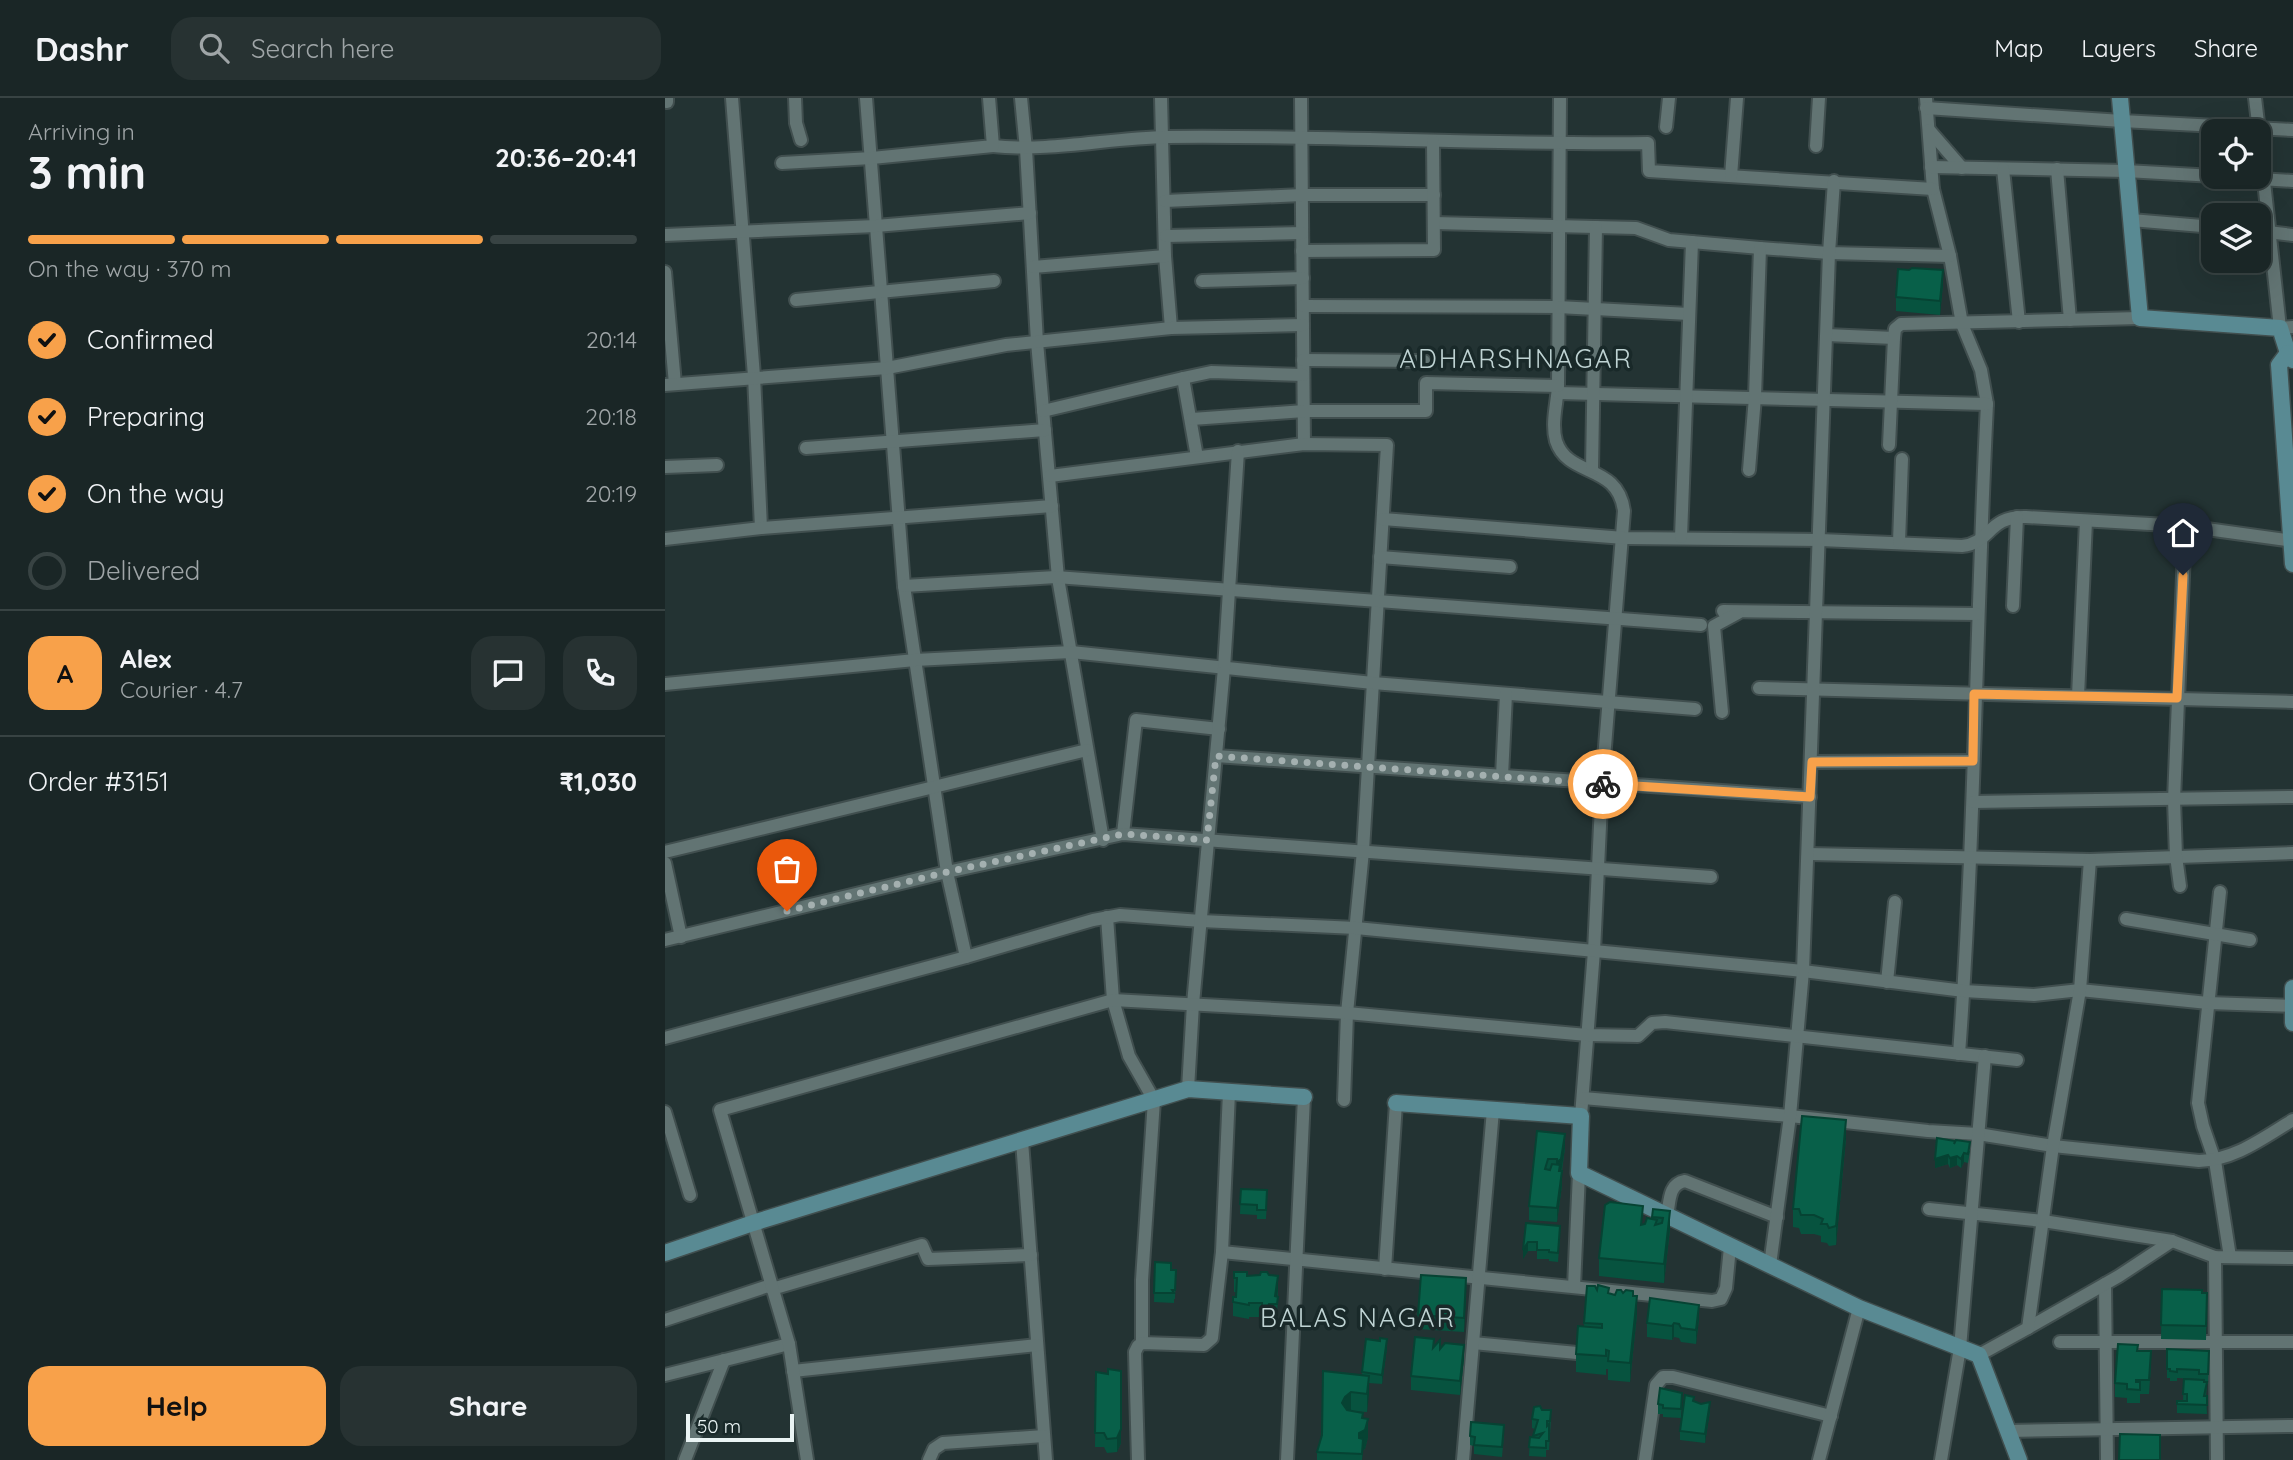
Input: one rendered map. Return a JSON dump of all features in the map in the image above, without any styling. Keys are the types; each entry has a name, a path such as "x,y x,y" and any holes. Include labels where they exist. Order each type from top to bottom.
{"street":[{"path":"732,98 754,376 761,528"},
{"path":"795,98 796,123 801,141"},
{"path":"866,98 904,586 947,872 966,957"},
{"path":"989,98 993,146"},
{"path":"1021,98 1037,342 1058,578 1103,840"},
{"path":"1161,98 1165,256 1171,328"},
{"path":"1301,98 1304,444"},
{"path":"1560,98 1558,390 1554,425 1557,444 1567,458 1592,470 1617,487 1621,493 1624,512 1602,784 1594,951 1581,1116 1574,1287"},
{"path":"1666,127 1669,98"},
{"path":"1731,176 1737,98"},
{"path":"1816,146 1819,98"},
{"path":"2120,98 2140,317"},
{"path":"2255,98 2257,119"},
{"path":"1959,1054 1973,802 1974,694 1987,404 1981,370 1962,324 1950,256 1933,189 1926,103 2201,127"},
{"path":"1928,130 1962,168"},
{"path":"2271,131 2293,130"},
{"path":"782,163 872,158 993,146 1026,149 1163,137 1648,143 1649,171 1933,189"},
{"path":"1433,141 1434,250"},
{"path":"1931,167 2201,175"},
{"path":"2003,169 2019,322"},
{"path":"2057,169 2070,320"},
{"path":"2271,179 2293,181"},
{"path":"1770,1265 1790,1116 1803,971 1829,253 1834,181"},
{"path":"1165,201 1302,195 1434,195"},
{"path":"665,235 876,226 1030,213"},
{"path":"2131,220 2201,226"},
{"path":"1434,223 1636,228 1661,238 1692,242 1829,253 1950,256"},
{"path":"1434,250 1453,224"},
{"path":"1592,470 1596,227"},
{"path":"2271,232 2293,234"},
{"path":"1166,236 1302,233"},
{"path":"1681,537 1692,242"},
{"path":"1749,470 1761,248"},
{"path":"1302,251 1434,250"},
{"path":"1033,267 1165,256"},
{"path":"2271,262 2290,356 2279,365 2293,564"},
{"path":"665,272 670,384 887,368 1006,345 1171,328 1303,326"},
{"path":"1202,281 1303,278"},
{"path":"796,299 994,281"},
{"path":"1303,306 1558,307 1689,314"},
{"path":"1889,445 1895,329 1907,323 1962,324 2140,317 2286,327"},
{"path":"1827,335 1894,338"},
{"path":"1303,360 1424,361"},
{"path":"1044,411 1211,372 1303,375"},
{"path":"1183,378 1197,457"},
{"path":"1192,419 1304,411 1426,411 1426,383 1594,394 1987,404"},
{"path":"806,448 1045,430"},
{"path":"1050,476 1304,444 1387,446 1363,851 1347,1013 1343,1100"},
{"path":"1188,1089 1207,840 1224,668 1238,451"},
{"path":"1899,542 1902,459"},
{"path":"665,467 717,465"},
{"path":"665,539 761,528 1052,506"},
{"path":"1383,519 1623,538 1820,540 1962,546 1980,541 1997,523 2017,517 2185,526 2292,541"},
{"path":"2013,606 2017,517"},
{"path":"2078,696 2085,521"},
{"path":"2180,886 2176,856 2175,800 2185,526"},
{"path":"1380,557 1510,567"},
{"path":"904,586 1058,578 1614,621 1701,625"},
{"path":"1723,611 1977,614"},
{"path":"1722,712 1714,626 1739,612"},
{"path":"665,684 915,660 1071,652 1373,683 1695,709"},
{"path":"1759,688 2293,702"},
{"path":"1502,776 1506,694"},
{"path":"1123,834 1136,720 1219,729"},
{"path":"665,852 1087,750"},
{"path":"1216,756 1810,797"},
{"path":"1812,762 1973,761"},
{"path":"1973,802 2293,797"},
{"path":"665,940 947,872 1123,834 1711,877"},
{"path":"1808,853 2090,860 2293,853"},
{"path":"2028,1328 2053,1146 2080,990 2090,860"},
{"path":"665,863 681,937"},
{"path":"2220,892 2198,1103 2215,1161 2230,1257"},
{"path":"1887,982 1895,902"},
{"path":"665,1038 1107,918 1146,915 1201,921 1356,928 1803,971 1963,991 2034,995 2080,990 2293,1012 2293,988"},
{"path":"1107,918 1113,1000 1129,1056 1154,1100 1142,1280 1142,1343"},
{"path":"2126,919 2251,940"},
{"path":"807,1460 789,1344 720,1110 1113,1000 1347,1013 1587,1035 1638,1035 1652,1023 1665,1022 2017,1060"},
{"path":"1941,1460 1960,1348 1985,1056"},
{"path":"665,1253 753,1223 1188,1089 1304,1097 1287,1460"},
{"path":"1138,1460 1135,1352 1138,1346 1142,1343 1204,1345 1212,1338 1221,1252 1229,1092"},
{"path":"1583,1098 1928,1131 1978,1133 2053,1146 2199,1161 2215,1161 2232,1156 2293,1121"},
{"path":"1385,1269 1396,1103 1581,1116"},
{"path":"1463,1460 1493,1110"},
{"path":"665,1112 670,1148 689,1195"},
{"path":"1022,1141 1046,1460"},
{"path":"1579,1173 1859,1308 1979,1355 2105,1284 2172,1241"},
{"path":"1667,1216 1672,1188 1678,1182 1685,1181 1777,1217"},
{"path":"1929,1209 2043,1221 2172,1241 2215,1257 2293,1258"},
{"path":"665,1320 922,1245 928,1259 1031,1255"},
{"path":"1221,1252 1712,1301 1721,1299 1726,1288 1730,1247"},
{"path":"2215,1257 2217,1460"},
{"path":"2105,1284 2107,1460"},
{"path":"1819,1460 1859,1308"},
{"path":"2060,1342 2293,1342"},
{"path":"1473,1343 1577,1353"},
{"path":"665,1375 789,1344"},
{"path":"793,1371 1037,1345"},
{"path":"1979,1355 2018,1460"},
{"path":"685,1460 724,1360"},
{"path":"1645,1460 1656,1385 1663,1377 1673,1377 1831,1416"},
{"path":"2007,1430 2293,1426"},
{"path":"929,1460 934,1449 943,1443 1044,1436"}],"building":[{"path":"1898,269 1943,270 1940,301 1896,297"},
{"path":"1802,1116 1846,1120 1836,1226 1829,1228 1827,1224 1821,1224 1823,1219 1814,1215 1801,1215 1799,1209 1793,1209"},
{"path":"1537,1131 1565,1134 1561,1159 1557,1162 1557,1159 1548,1159 1545,1169 1550,1170 1552,1164 1560,1165 1559,1171 1562,1171 1557,1208 1529,1206"},
{"path":"1937,1138 1955,1141 1954,1144 1956,1140 1970,1142 1968,1154 1964,1153 1961,1159 1957,1156 1950,1158 1948,1155 1935,1159"},
{"path":"1241,1189 1267,1190 1266,1210 1257,1210 1257,1205 1240,1204"},
{"path":"1610,1202 1643,1206 1641,1225 1645,1224 1647,1218 1657,1220 1655,1225 1662,1223 1663,1218 1652,1217 1653,1209 1670,1211 1664,1264 1599,1258 1605,1205"},
{"path":"1526,1223 1560,1226 1558,1253 1537,1250 1537,1242 1528,1242 1523,1250"},
{"path":"1155,1262 1171,1263 1171,1270 1176,1270 1175,1290 1172,1290 1174,1293 1154,1293"},
{"path":"1234,1272 1247,1272 1247,1276 1267,1272 1269,1275 1278,1276 1275,1296 1278,1297 1277,1304 1269,1304 1268,1307 1262,1306 1262,1303 1249,1305 1233,1302 1233,1297 1236,1297 1237,1278 1234,1278"},
{"path":"1421,1275 1466,1278 1464,1318 1418,1315"},
{"path":"1598,1285 1609,1288 1608,1293 1615,1295 1617,1290 1623,1293 1626,1290 1633,1291 1633,1296 1637,1296 1630,1363 1608,1361 1609,1351 1606,1350 1606,1356 1576,1354 1578,1326 1602,1328 1602,1324 1584,1323 1587,1286 1595,1286 1597,1290"},
{"path":"2162,1289 2202,1290 2202,1293 2207,1293 2206,1326 2161,1325"},
{"path":"1650,1298 1699,1305 1696,1330 1681,1328 1674,1323 1672,1326 1647,1323"},
{"path":"1415,1337 1434,1339 1433,1348 1440,1340 1440,1349 1445,1343 1464,1345 1460,1381 1411,1376"},
{"path":"1380,1338 1387,1339 1382,1375 1362,1372 1366,1339 1380,1341"},
{"path":"2118,1344 2138,1345 2137,1351 2151,1351 2149,1380 2136,1380 2140,1382 2140,1390 2127,1389 2127,1384 2115,1383"},
{"path":"2167,1349 2209,1351 2208,1374 2199,1374 2199,1370 2170,1371 2167,1369"},
{"path":"1108,1369 1121,1371 1121,1429 1117,1438 1107,1439 1104,1433 1095,1433 1096,1372 1108,1374"},
{"path":"1323,1371 1369,1376 1367,1394 1351,1392 1342,1403 1347,1410 1363,1413 1362,1418 1368,1419 1365,1430 1359,1433 1359,1438 1363,1439 1362,1454 1317,1452 1322,1435"},
{"path":"2184,1379 2207,1382 2204,1396 2207,1396 2207,1405 2177,1404 2177,1401 2187,1401 2187,1394 2183,1394"},
{"path":"1660,1388 1682,1393 1681,1409 1663,1408 1663,1405 1658,1404"},
{"path":"1685,1395 1694,1397 1693,1401 1701,1404 1710,1402 1705,1434 1680,1431"},
{"path":"1540,1406 1542,1410 1551,1410 1550,1421 1547,1421 1549,1441 1546,1441 1546,1448 1529,1447 1530,1437 1539,1438 1543,1433 1533,1436 1538,1420 1532,1419 1534,1407"},
{"path":"1471,1422 1504,1425 1502,1447 1474,1445 1475,1437 1470,1436"},
{"path":"2120,1434 2160,1435 2160,1460 2119,1460"}],"way so far":[{"path":"787,911 947,872 1123,834 1207,840 1216,756 1603,784"}],"district":[{"name":"ADHARSHNAGAR","path":"1516,359"},
{"name":"BALAS NAGAR","path":"1358,1318"}],"route":[{"path":"1603,784 1810,797 1812,762 1973,761 1974,694 2177,698 2183,575"}]}
